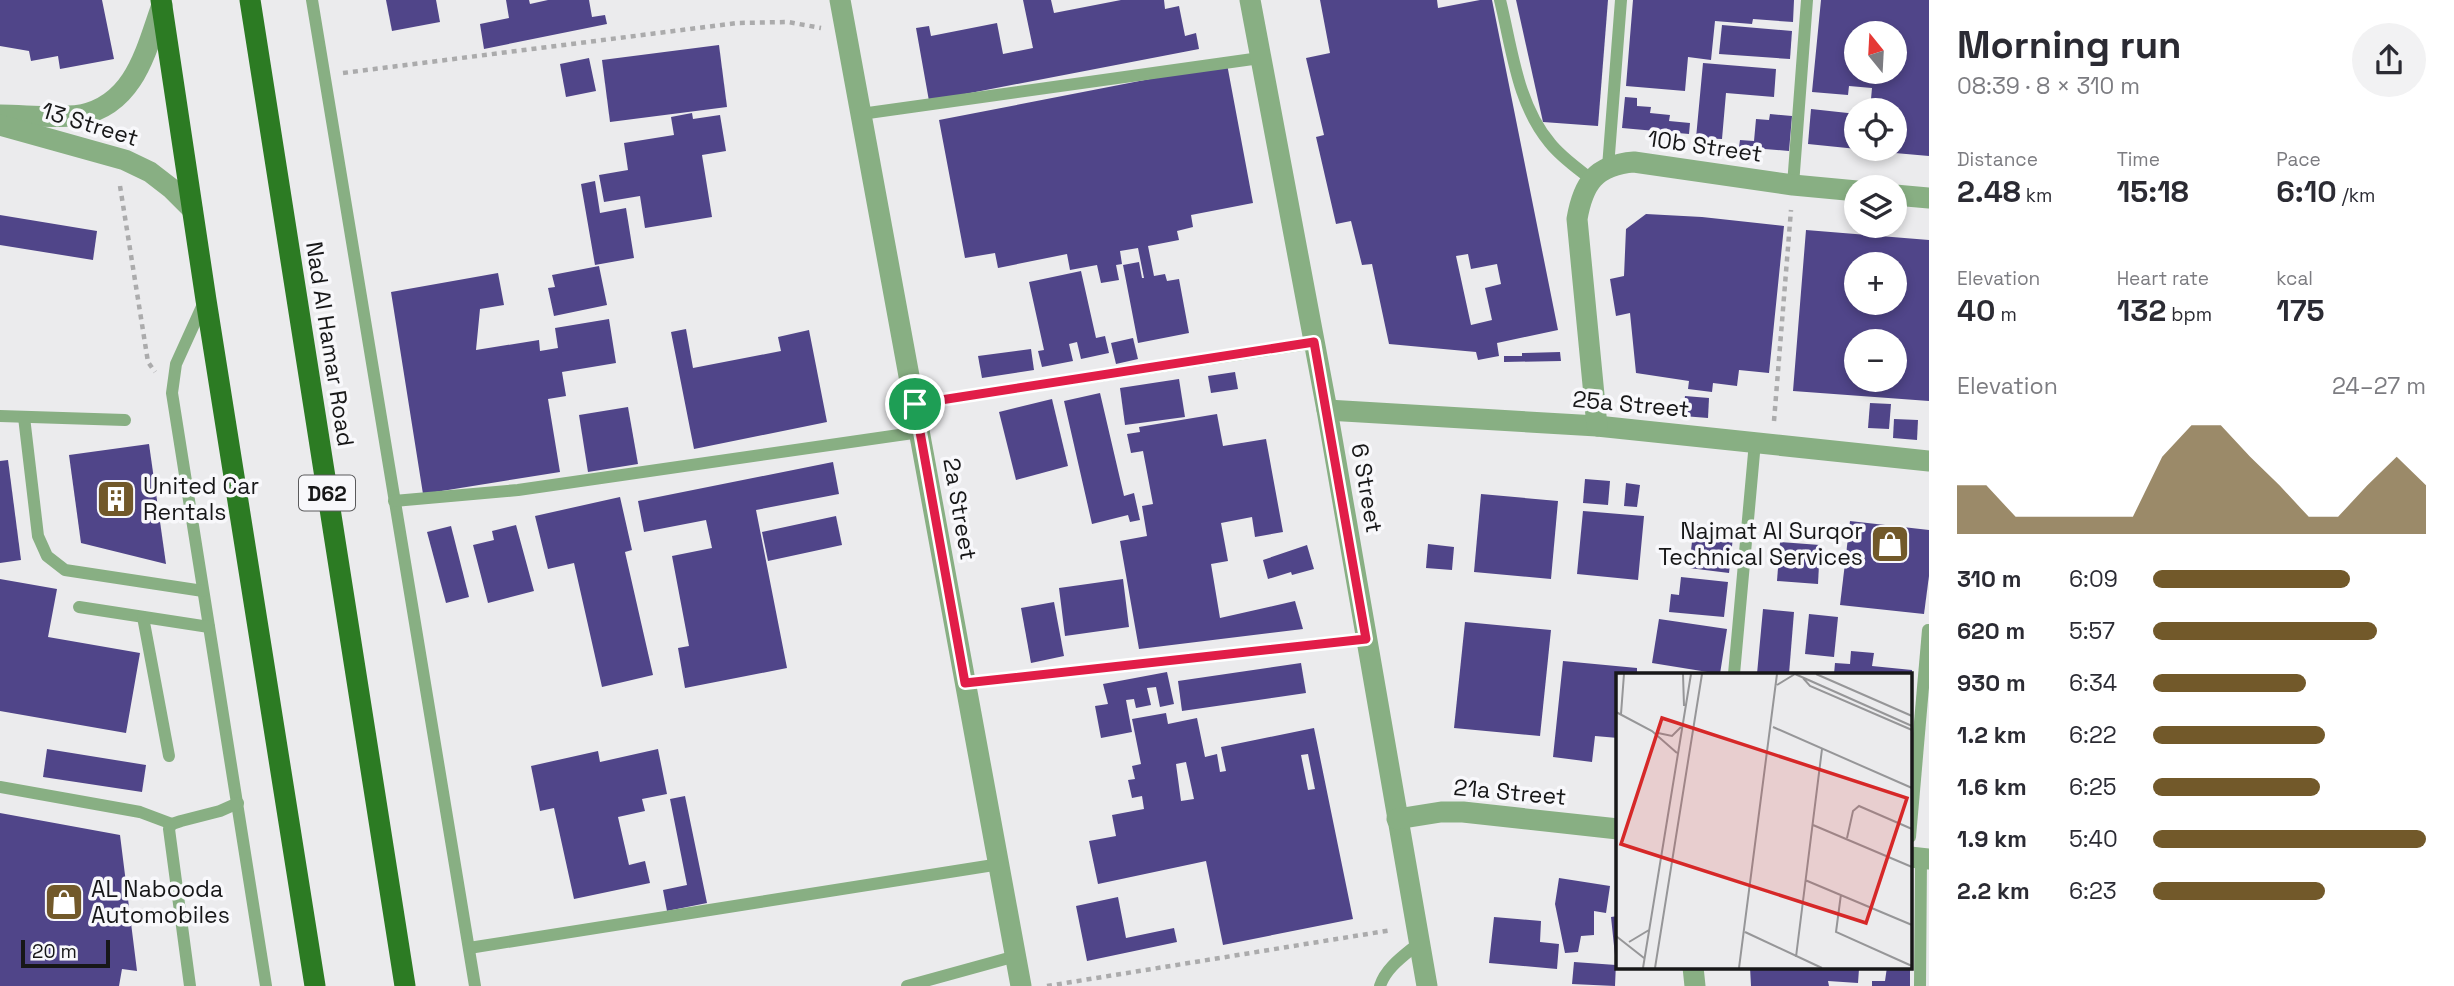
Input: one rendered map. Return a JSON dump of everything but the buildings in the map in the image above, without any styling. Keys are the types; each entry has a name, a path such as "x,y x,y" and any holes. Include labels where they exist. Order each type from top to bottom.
{"main road":[{"name":"Nad Al Hamar Road","path":"250,0 405,986"},
{"path":"162,2 206,300 315,986"}],"street":[{"name":"2a Street","path":"840,0 1021,986"},
{"name":"6 Street","path":"1250,0 1327,410 1427,986"},
{"name":"13 Street","path":"0,115 79,115 113,102 127,89 137,73 162,2"},
{"name":"13 Street","path":"0,125 115,157 150,172 192,209"},
{"name":"10b Street","path":"1599,173 1619,163 1634,162 1844,190"},
{"path":"1597,426 1577,219 1580,197 1599,173"},
{"path":"1907,196 1929,198"},
{"name":"25a Street","path":"1327,410 1597,426 1929,461"},
{"name":"21a Street","path":"1397,819 1441,812 1463,812 1616,829"},
{"path":"1693,968 1695,986"}],"lane":[{"path":"312,0 475,986"},
{"path":"1500,0 1522,91 1534,121 1550,144 1599,173 1621,0"},
{"path":"1793,185 1807,0"},
{"path":"861,114 1260,58"},
{"path":"206,300 176,364 172,393 266,986"},
{"path":"915,404 1314,342"},
{"path":"0,416 125,420"},
{"path":"24,417 38,536 47,555 55,564 65,570 203,591"},
{"path":"394,501 530,488 920,432"},
{"path":"1734,673 1763,443"},
{"path":"79,607 209,627"},
{"path":"143,617 169,756"},
{"path":"1912,814 1928,630"},
{"path":"0,787 140,812 172,824 220,811 238,803"},
{"path":"172,824 169,840 190,986"},
{"path":"1920,858 1920,986"},
{"path":"469,948 1000,864"},
{"path":"1380,986 1385,974 1418,934"},
{"path":"906,986 1016,956"}],"path":[{"path":"324,76 737,23 788,22 846,32"},
{"path":"115,157 148,362 172,393"},
{"path":"1763,443 1793,185"},
{"path":"965,683 1366,639"},
{"path":"1047,986 1418,934"}],"place":[{"name":"United Car Rentals","path":"116,499"},
{"name":"Najmat Al Surqor Technical Services","path":"1890,544"},
{"name":"AL Nabooda Automobiles","path":"64,902"}],"route":[{"path":"1314,342 1366,639 965,683 915,404 1314,342"}]}
